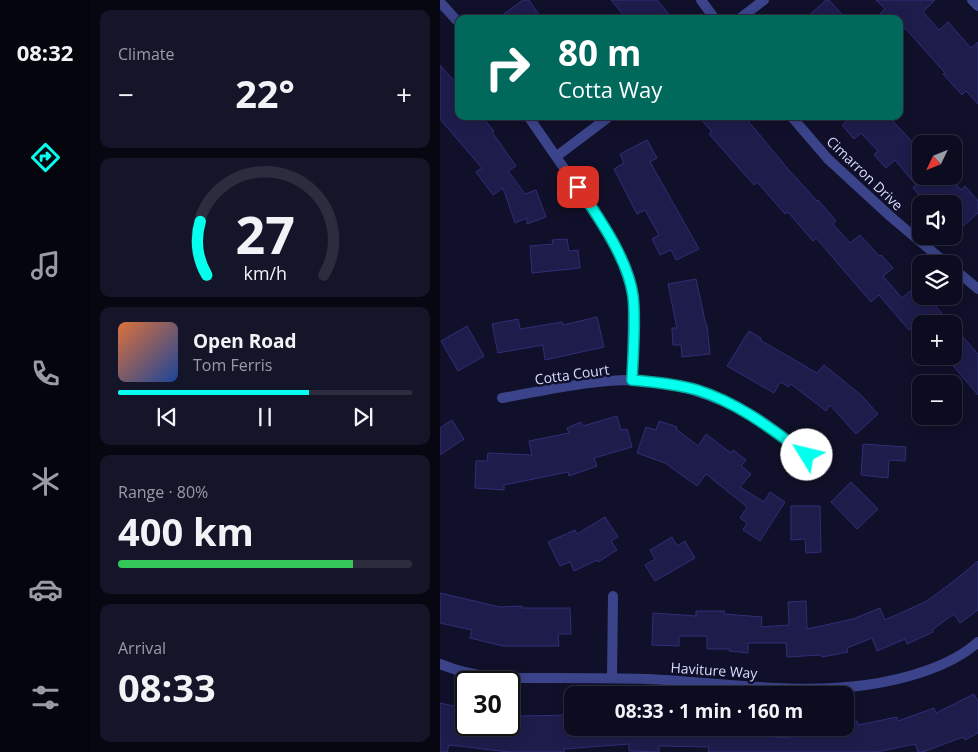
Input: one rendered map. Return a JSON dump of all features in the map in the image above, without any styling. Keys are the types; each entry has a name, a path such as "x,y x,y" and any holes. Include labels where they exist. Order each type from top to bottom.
{"street":[{"path":"701,0 712,15"},
{"path":"744,15 764,0"},
{"path":"972,0 978,6"},
{"path":"440,2 455,19"},
{"path":"531,120 599,219 622,259 633,295 632,380"},
{"path":"557,156 605,120"},
{"name":"Cimarron Drive","path":"794,120 828,159 936,255"},
{"path":"962,276 978,290"},
{"name":"Cotta Court","path":"502,398 598,382 632,380 697,390 757,418 807,455"},
{"path":"612,678 613,596"},
{"name":"Haviture Way","path":"440,664 460,672 492,678 612,678 760,687 822,688 866,685 900,678 936,667 956,657 978,642"}],"building":[{"path":"523,0 529,0 539,15 502,15"},
{"path":"611,0 657,0 670,15 624,15"},
{"path":"826,0 829,0 842,15 809,15"},
{"path":"876,0 935,0 923,12 939,30 948,22 971,48 978,42 978,104 966,91 962,95 905,28 903,30 903,15 879,15 885,9"},
{"path":"440,65 455,82 455,120 484,120 494,131 492,132 516,166 508,171 525,194 536,190 546,217 527,224 527,218 515,223 503,188 493,195 476,172 482,168 440,119"},
{"path":"702,120 747,120 788,169 836,221 833,224 850,243 860,235 893,268 883,276 902,298 910,291 912,293 912,305 935,305 943,315 912,315 912,327 909,330 879,295 871,302 816,238 813,241 788,212 785,214 757,182 754,185 709,134 712,132"},
{"path":"848,120 892,120 912,141 912,180 895,160 886,168 874,155 878,151 861,133 854,139 842,125"},
{"path":"647,140 657,158 650,162 699,249 676,260 671,250 660,255 652,239 659,235 645,210 637,214 614,169 624,163 620,154"},
{"path":"916,185 957,185 961,190 965,186 978,201 978,213 963,226 962,195 919,195 913,188"},
{"path":"567,239 569,251 578,250 580,268 532,273 530,246 553,244 552,240"},
{"path":"696,279 707,325 710,354 682,357 681,345 673,345 672,328 677,328 668,284"},
{"path":"597,317 604,347 545,360 543,345 498,353 492,324 518,319 520,329 562,322 563,325"},
{"path":"467,326 484,356 458,371 441,341"},
{"path":"749,331 761,338 760,340 817,373 824,365 862,396 878,414 856,434 830,405 826,411 791,384 789,387 780,382 774,393 727,366"},
{"path":"962,336 978,354 978,395 962,375 954,365 962,365"},
{"path":"617,416 621,430 627,429 632,447 594,458 597,466 569,476 568,472 504,485 504,490 475,488 476,461 487,461 488,453 532,455 529,441 569,433 567,428 581,422 583,426"},
{"path":"452,420 464,439 440,455 440,428"},
{"path":"659,421 677,427 676,429 698,446 706,434 731,453 733,450 746,460 741,466 751,474 740,487 764,502 770,492 785,502 760,541 743,530 747,523 740,518 747,507 706,474 697,486 665,463 637,453 646,427 656,430"},
{"path":"863,444 906,447 905,461 889,460 888,478 861,475"},
{"path":"851,482 878,509 857,529 831,502"},
{"path":"791,506 820,506 821,552 806,553 805,539 791,540"},
{"path":"605,517 618,537 611,541 617,550 598,562 597,560 574,571 570,562 560,566 548,542 575,530 577,534"},
{"path":"672,537 677,546 685,541 695,558 655,581 645,565 655,559 650,550"},
{"path":"978,561 978,610 960,623 954,614 932,630 933,632 907,644 905,639 877,651 872,638 847,648 848,652 822,657 821,655 787,657 786,643 748,643 748,653 729,651 730,649 707,649 707,636 679,636 679,646 652,645 653,613 696,616 696,611 724,611 724,614 762,617 761,627 789,625 788,602 806,601 807,629 853,619 880,608 885,620 927,601"},
{"path":"440,593 500,607 570,608 571,634 558,634 559,646 503,646 470,638 472,630 440,623"},
{"path":"974,694 978,702 978,733 965,740 963,737 923,752 918,752 915,744 877,752 708,752 709,747 659,746 659,752 629,751 629,744 564,749 564,752 509,752 449,745 447,752 440,752 440,703 455,706 455,736 520,736 520,716 564,715 564,736 762,736 790,738 790,736 854,736 854,722 857,721 858,725 897,717 898,721 934,708 936,713"}],"route":[{"path":"578,187 622,259 633,295 632,380 697,390 757,418 807,455"}]}
